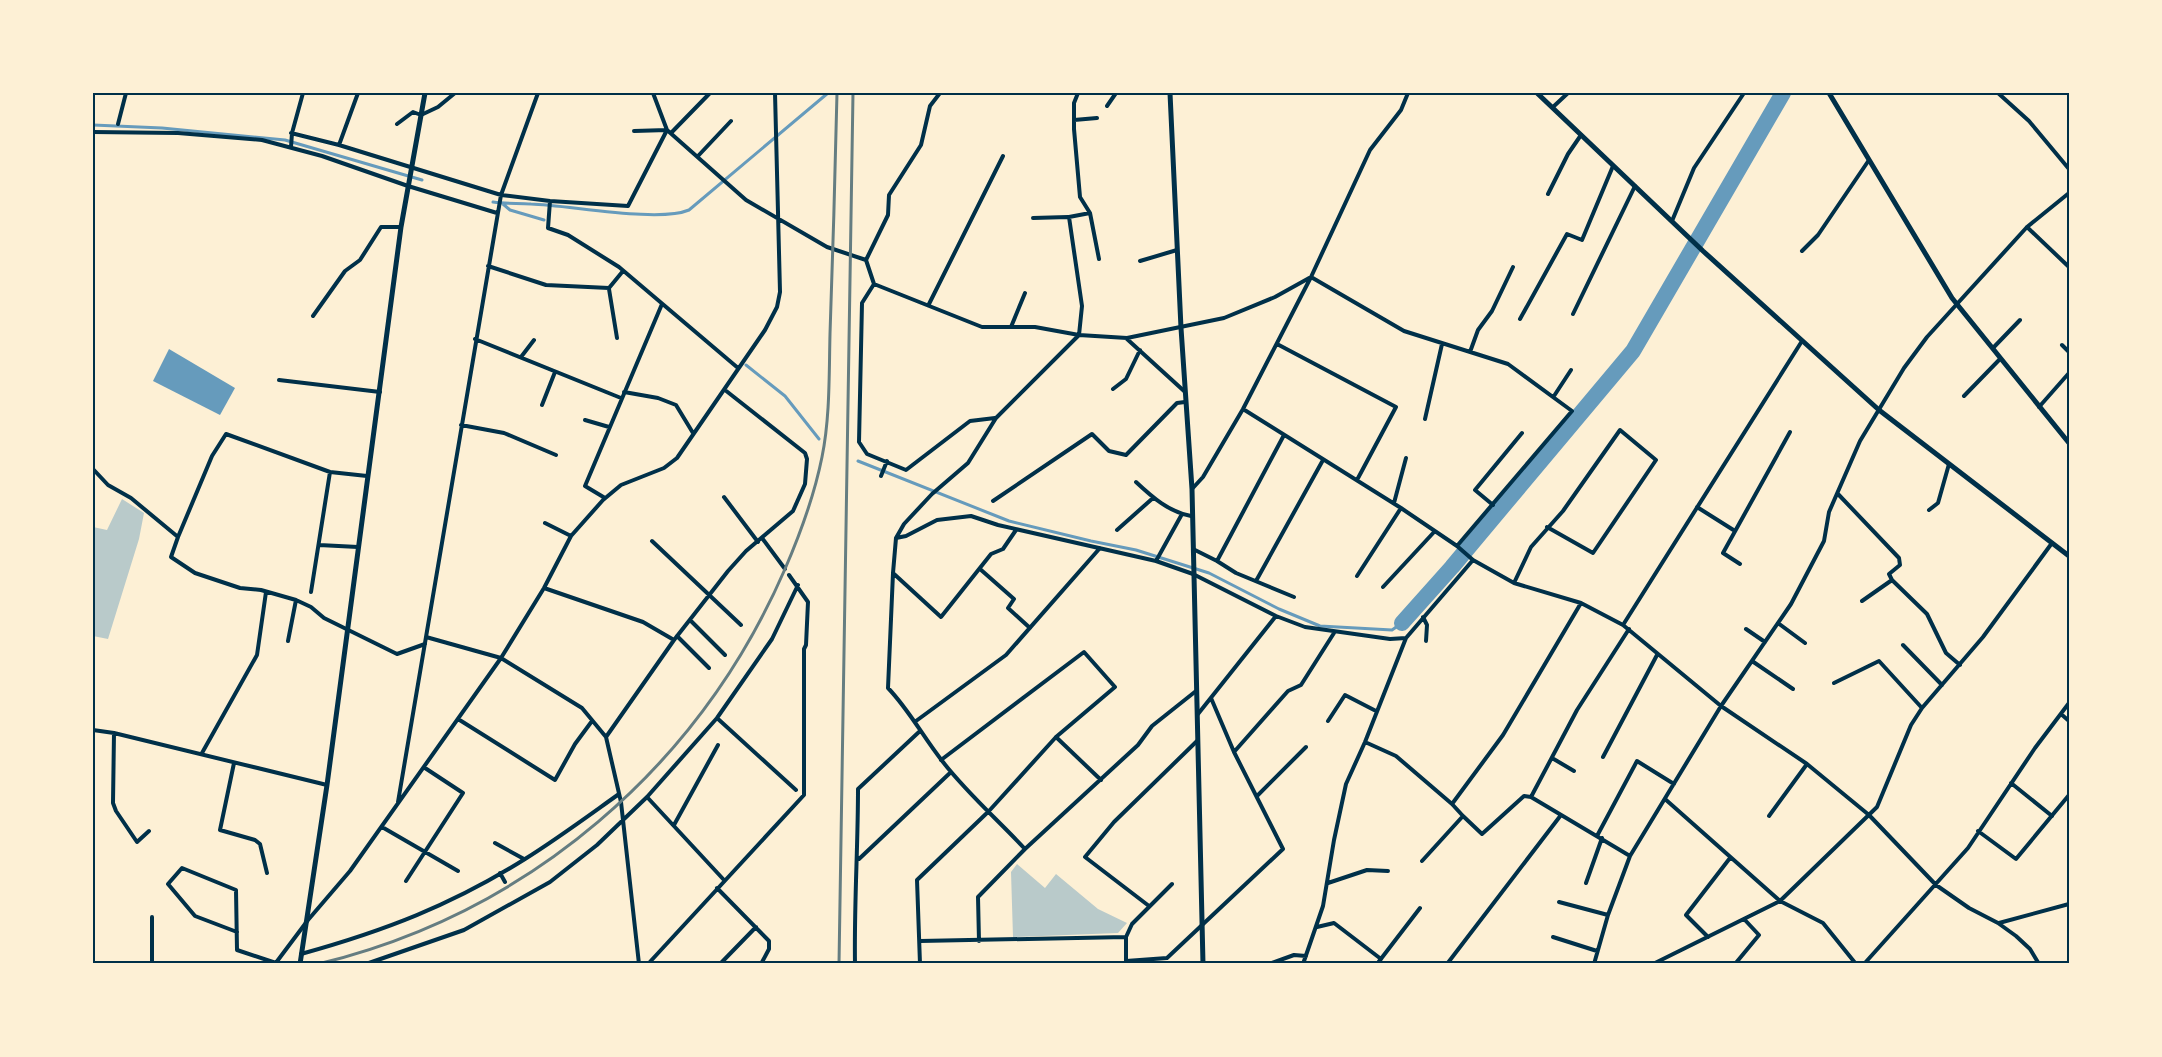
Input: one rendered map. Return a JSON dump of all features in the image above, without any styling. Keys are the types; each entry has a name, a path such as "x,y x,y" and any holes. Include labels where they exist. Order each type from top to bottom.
{"street":[{"path":"118,124 126,93"},
{"path":"291,146 303,93"},
{"path":"339,145 358,93"},
{"path":"300,964 327,785 401,227 425,93"},
{"path":"397,124 413,112 421,115 438,107 455,93"},
{"path":"398,803 501,196 538,93"},
{"path":"653,93 669,132 746,200 827,247 866,260"},
{"path":"292,135 339,145 501,196 628,206 669,132 710,93"},
{"path":"237,932 195,916 168,884 182,868 236,890 237,932 237,950 275,963 350,871 425,768 501,658 544,588 571,536 605,498 621,485 664,468 677,458 765,330 777,307 780,292 775,93"},
{"path":"874,284 866,260 888,215 889,195 921,145 930,106 940,93"},
{"path":"1078,93 1074,103 1074,120 1080,197 1090,213 1099,259"},
{"path":"1107,106 1116,93"},
{"path":"1170,93 1184,391 1192,489 1203,964"},
{"path":"1192,489 1203,477 1243,409 1311,277 1370,150 1401,110 1408,93"},
{"path":"1537,93 1692,241 1879,410 2068,554"},
{"path":"1552,107 1568,93"},
{"path":"1672,220 1694,168 1744,93"},
{"path":"1829,93 1956,305 2069,443"},
{"path":"1998,93 2029,122 2069,169"},
{"path":"1074,120 1097,118"},
{"path":"698,156 731,122"},
{"path":"634,131 669,132"},
{"path":"93,132 178,133 262,140 291,146 408,186 498,212"},
{"path":"1548,194 1568,154 1581,135"},
{"path":"929,304 1003,156"},
{"path":"1802,251 1818,236 1869,160"},
{"path":"1520,320 1567,234 1582,240 1613,166"},
{"path":"1574,314 1635,186"},
{"path":"1594,964 1608,915 1630,856 1721,706 1791,604 1824,541 1829,512 1860,441 1879,410 1927,337 2026,226 2069,193"},
{"path":"550,201 548,228 568,235 623,271 739,367"},
{"path":"1033,218 1069,217 1090,213"},
{"path":"1025,849 941,760 920,731 916,721 888,688 893,573 896,538 904,524 932,494 968,463 996,418 1079,335 1082,306 1069,217"},
{"path":"2026,226 2069,267"},
{"path":"313,316 345,271 360,260 381,227 401,227"},
{"path":"1140,261 1177,250"},
{"path":"488,266 546,285 609,288"},
{"path":"1470,352 1478,330 1492,311 1513,267"},
{"path":"617,338 609,288 623,271"},
{"path":"874,284 982,327 1035,327 1079,335 1127,338 1224,318 1275,297 1311,277"},
{"path":"1311,277 1404,331 1508,364 1572,411 1457,546"},
{"path":"874,284 862,303 859,442 867,454 906,470 970,422 996,418"},
{"path":"1011,327 1025,293"},
{"path":"605,498 585,486 662,304"},
{"path":"1992,349 2020,320"},
{"path":"1127,338 1184,391"},
{"path":"475,339 621,398"},
{"path":"521,357 534,340"},
{"path":"1623,625 1803,340"},
{"path":"1277,344 1396,407 1357,480"},
{"path":"1425,419 1442,344"},
{"path":"2062,345 2069,352"},
{"path":"1113,389 1126,379 1140,350"},
{"path":"1964,396 2000,359"},
{"path":"1554,396 1571,370"},
{"path":"542,405 555,372"},
{"path":"2039,407 2069,373"},
{"path":"279,380 380,392"},
{"path":"606,737 676,638 728,571 746,551 793,511 805,484 807,459 805,453 725,390"},
{"path":"624,393 658,398 676,405 693,434"},
{"path":"993,501 1092,434 1109,451 1126,455 1177,403 1185,402"},
{"path":"1243,409 1401,508 1457,546 1473,560 1514,583 1581,603 1629,629 1721,706 1807,764 1869,815 1936,885 1969,908 1998,923 2030,949 2039,964"},
{"path":"585,420 609,427"},
{"path":"461,425 504,433 556,456"},
{"path":"1514,583 1531,547 1547,527 1563,511 1620,430 1656,460 1593,553 1547,527"},
{"path":"1740,564 1723,553 1790,432"},
{"path":"1493,505 1475,490 1522,433"},
{"path":"367,476 330,471 225,434 212,456 171,557 195,573 240,588 266,591 296,600 311,607 324,618 397,654 425,644"},
{"path":"1216,561 1284,435"},
{"path":"1393,504 1407,458"},
{"path":"1256,581 1323,460"},
{"path":"881,475 887,461"},
{"path":"1929,510 1938,503 1949,464"},
{"path":"93,469 108,485 131,498 178,537"},
{"path":"311,592 330,471"},
{"path":"1136,482 1153,498 1182,514 1191,516"},
{"path":"1838,494 1899,558 1900,565 1889,574 1892,580 1927,614 1946,653 1960,665"},
{"path":"724,497 758,542"},
{"path":"1117,530 1153,498"},
{"path":"1697,507 1735,531"},
{"path":"1357,576 1401,508"},
{"path":"1156,560 1182,514"},
{"path":"896,538 906,536 937,520 971,516 1016,529 1156,560 1193,572 1276,616 1305,627 1334,633 1390,639 1406,638"},
{"path":"546,523 571,536"},
{"path":"893,573 941,617 991,554 1003,549 1016,529"},
{"path":"1383,587 1435,531"},
{"path":"762,538 785,569"},
{"path":"652,541 741,625"},
{"path":"1653,964 1780,901 1877,807 1911,725 1922,708 1960,665 2052,543"},
{"path":"319,545 358,547"},
{"path":"916,721 1006,655 1100,548"},
{"path":"1192,549 1236,573 1294,597"},
{"path":"1303,964 1323,906 1346,784 1406,638 1473,560"},
{"path":"980,569 1014,599 1008,608 1030,628"},
{"path":"648,964 804,795 804,649 808,602 789,575"},
{"path":"1862,601 1892,580"},
{"path":"366,964 464,930 550,882 597,845 647,797 717,718 772,639 798,585"},
{"path":"544,588 644,622 676,638 709,668"},
{"path":"202,753 257,656 266,591"},
{"path":"288,641 296,600"},
{"path":"1452,804 1503,735 1581,603"},
{"path":"1197,715 1276,616"},
{"path":"1423,617 1427,626 1426,641"},
{"path":"690,620 725,655"},
{"path":"1778,624 1805,643"},
{"path":"1531,797 1577,710 1629,629"},
{"path":"1746,629 1765,642"},
{"path":"1234,752 1288,691 1301,685 1334,633"},
{"path":"426,637 501,658 582,708 606,737 620,794 639,964"},
{"path":"1903,645 1941,686"},
{"path":"920,964 918,880 989,811 1056,737 1115,687 1084,652 941,760"},
{"path":"1603,757 1658,655"},
{"path":"1752,661 1793,689"},
{"path":"1834,683 1879,661 1922,708"},
{"path":"979,941 978,897 1025,849 1138,745 1152,726 1197,691"},
{"path":"1328,721 1345,695 1376,711"},
{"path":"1172,884 1132,924 1126,937 1126,963 1167,958 1283,849 1234,752 1210,698"},
{"path":"1864,964 1968,848 2011,783 2069,703"},
{"path":"2061,714 2069,721"},
{"path":"717,718 796,790"},
{"path":"458,719 555,780 575,744 592,721"},
{"path":"93,730 202,753 327,785"},
{"path":"855,964 858,789 920,731"},
{"path":"114,733 113,795 116,811 137,842 149,831"},
{"path":"1056,737 1101,780"},
{"path":"1149,906 1085,857 1114,822 1198,741"},
{"path":"1365,742 1396,756 1452,804 1482,834 1524,796 1531,797 1630,856"},
{"path":"674,825 718,745"},
{"path":"1257,796 1306,747"},
{"path":"1552,758 1574,771"},
{"path":"1586,883 1599,837 1637,761 1674,784"},
{"path":"234,763 220,830 255,840 260,844 267,873"},
{"path":"1769,816 1807,764"},
{"path":"406,881 463,793 425,768"},
{"path":"858,859 951,771"},
{"path":"2011,783 2052,816"},
{"path":"301,954 357,939 401,923 452,900 525,859 620,794"},
{"path":"1978,831 2016,859 2069,795"},
{"path":"647,797 724,880"},
{"path":"1665,799 1780,901 1823,922 1856,964"},
{"path":"1447,964 1561,815"},
{"path":"1422,861 1463,816"},
{"path":"382,827 458,871"},
{"path":"495,843 525,859"},
{"path":"1708,937 1686,915 1730,858"},
{"path":"1328,883 1367,870 1388,871"},
{"path":"500,873 505,882"},
{"path":"717,888 769,941 769,949 761,964"},
{"path":"1559,902 1608,915"},
{"path":"1998,923 2069,904"},
{"path":"1377,964 1420,908"},
{"path":"152,917 152,964"},
{"path":"1735,964 1759,935 1744,919"},
{"path":"1316,927 1334,922 1381,959"},
{"path":"720,964 756,927"},
{"path":"920,941 1126,937"},
{"path":"1553,937 1598,951"},
{"path":"1269,964 1294,955 1306,956"}],"shaded area":[{"path":"122,499 144,513 139,539 108,639 93,636 93,527 107,530"},
{"path":"1017,864 1045,888 1056,874 1098,909 1127,923 1118,933 1013,937 1011,872"}],"water":[{"path":"169,349 235,388 220,415 153,381"}],"waterway":[{"path":"493,202 657,215 689,210 828,93"},
{"path":"1402,623 1452,567 1633,351 1783,93"},
{"path":"93,125 162,128 285,140 422,180"},
{"path":"503,204 510,210 544,220"},
{"path":"746,365 785,396 819,439"},
{"path":"858,461 1009,521 1136,550 1209,573 1279,609 1320,626 1392,630 1402,623"}],"railway":[{"path":"318,964 395,941 468,909 536,869 598,822 655,768 705,707 749,641 785,569 802,528 825,442 829,396 837,93"},
{"path":"839,964 853,93"}]}
